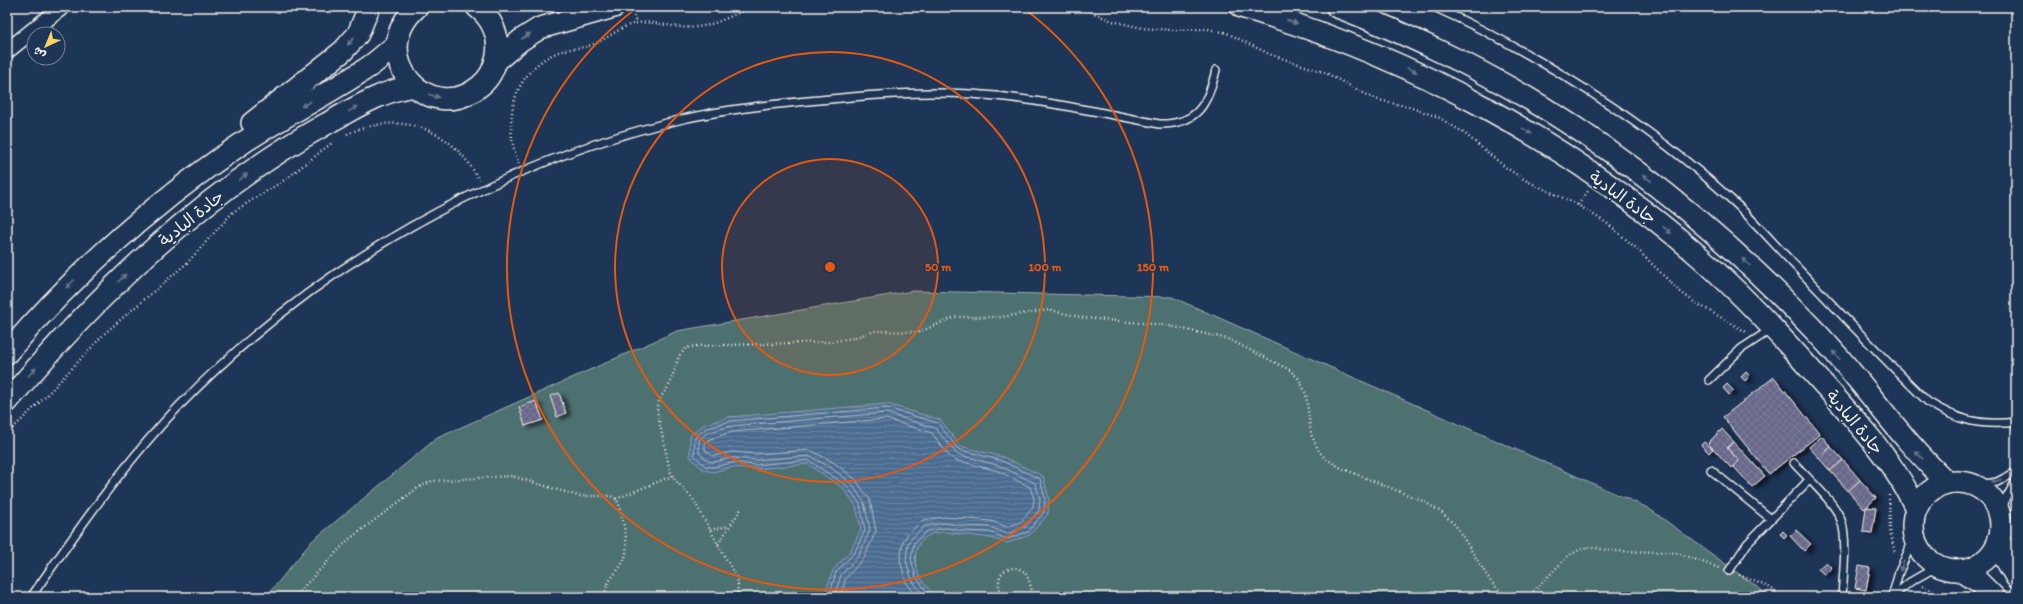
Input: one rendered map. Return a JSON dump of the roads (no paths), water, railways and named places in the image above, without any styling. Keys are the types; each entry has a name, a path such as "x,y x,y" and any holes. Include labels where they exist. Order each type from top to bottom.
{"street":[{"path":"7,51 62,7"},
{"path":"133,225 183,174 259,118 343,51 358,34 369,7"},
{"path":"417,7 403,23 397,44 400,67 414,86 437,98 462,96 474,91 484,83 492,73 496,61 498,42 492,24 478,8"},
{"path":"478,8 502,7"},
{"path":"496,61 521,40 540,28 614,7"},
{"name":"جادة البادية","path":"1241,7 1295,23 1348,42 1413,70 1501,116 1597,177 1650,216 1701,258 1764,333 1835,397 1887,462 1908,491 1916,509"},
{"name":"جادة البادية","path":"1337,7 1402,33 1460,60 1571,124 1624,160 1670,196 1768,282 1817,333 1864,387 1912,448 1947,482"},
{"name":"جادة البادية","path":"7,353 58,297 133,225 243,143 279,120 364,71 397,44"},
{"name":"جادة البادية","path":"7,402 61,341 128,271 230,185 294,142 370,99 392,90 414,86"},
{"path":"2000,529 1994,550 1985,560 1973,567 1960,570 1949,569 1938,566 1923,554 1914,538 1913,518 1916,509 1928,492 1947,482 1962,482 1975,486 1985,492 1992,500 2000,529 2006,560 2016,577"},
{"path":"1960,570 1979,582 1994,597"}],"lane":[{"path":"1434,7 1460,19 1533,58 1603,101 1670,150 1734,202 1928,402 1954,416 1977,423 1994,424 2016,422"},
{"path":"31,597 102,497 141,447 220,366 263,328 307,293 354,261 403,232 484,188 593,146 684,119 748,108 860,96 925,93 973,94 1052,104 1159,124 1168,124 1186,120 1202,108 1211,92 1216,70"},
{"path":"1709,380 1738,352 1764,333"},
{"path":"1794,463 1838,513 1843,527 1842,597"},
{"path":"1711,470 1771,519"},
{"path":"1975,486 1997,482 2016,472"},
{"path":"1729,571 1740,552 1809,480"},
{"path":"2000,529 2005,500 2016,481"},
{"path":"1893,596 1899,572 1914,538"},
{"path":"1893,596 1910,582 1938,566"}],"water":[{"path":"887,404 941,420 960,446 1003,457 1043,476 1049,498 1048,514 1030,535 1007,543 949,532 935,533 922,540 918,545 916,552 916,567 920,578 935,597 824,597 833,570 851,550 861,529 856,506 844,489 808,464 756,469 733,467 713,472 704,470 690,457 690,436 703,425 729,417"}]}
